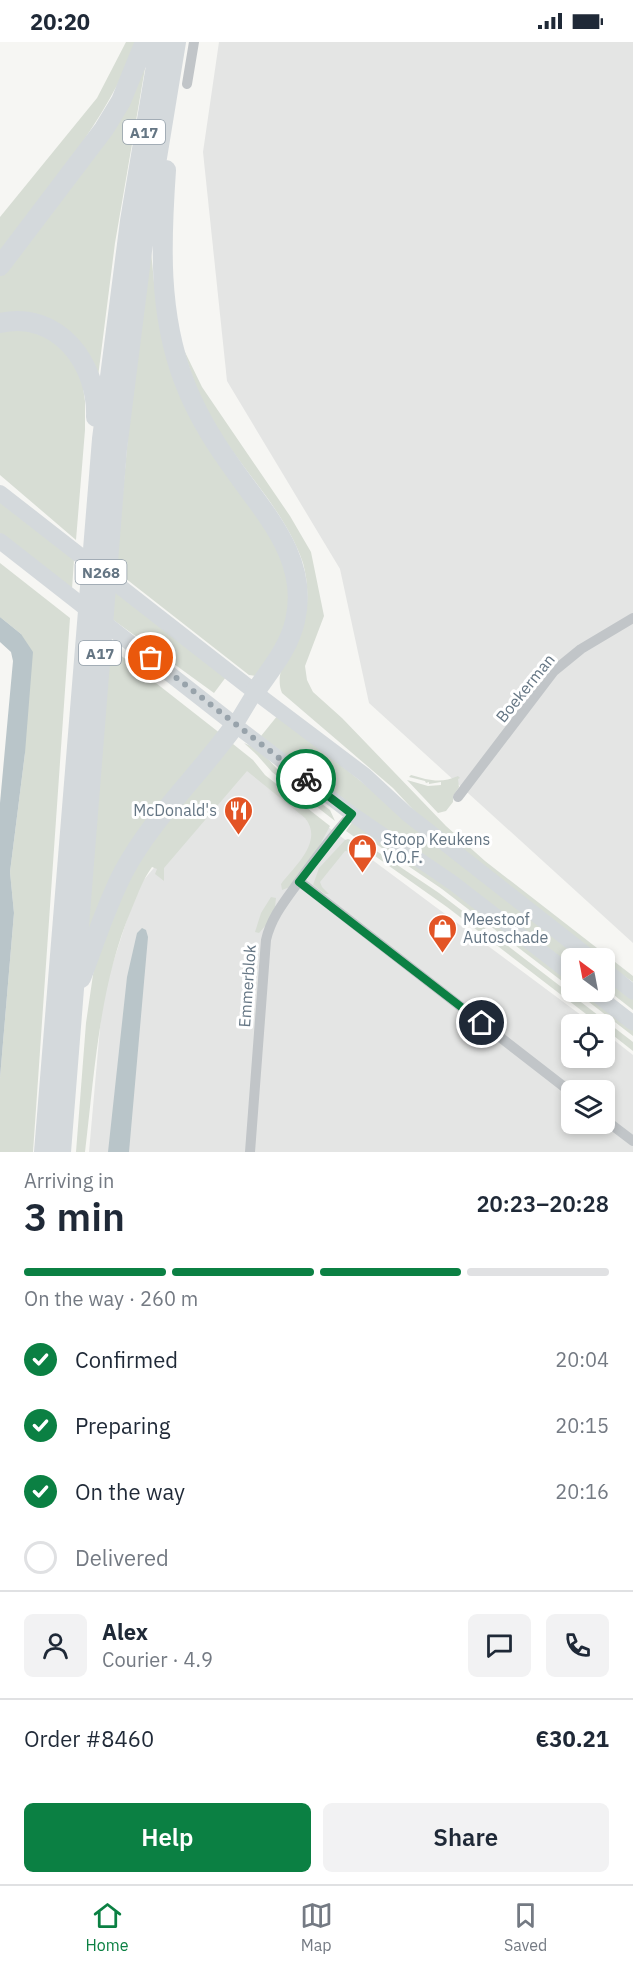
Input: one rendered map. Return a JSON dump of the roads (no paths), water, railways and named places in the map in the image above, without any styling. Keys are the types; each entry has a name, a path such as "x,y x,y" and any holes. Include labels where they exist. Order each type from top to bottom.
{"highway":[{"name":"A17","path":"0,266 104,129 121,101 146,42"},
{"name":"A17","path":"44,1152 102,439 128,232 160,42"},
{"name":"A17","path":"61,1152 117,449 133,309 176,42"},
{"name":"A17","path":"166,99 168,146 161,267 172,342 185,384 202,420 228,462 278,531 290,554 298,586 295,623 286,645 255,692"},
{"name":"A17","path":"0,323 11,320 26,321 43,326 68,342 88,370 94,389 95,424 102,439"},
{"name":"A17","path":"74,997 108,902 125,869 155,826 235,725"}],"main road":[{"name":"N268","path":"0,493 255,692"},
{"name":"N268","path":"0,541 235,725"},
{"path":"235,725 255,692"}],"street":[{"path":"187,84 194,42"},
{"name":"Boekerman","path":"459,797 554,671 580,649 633,618"},
{"name":"N268","path":"255,692 365,775 407,814 578,948"},
{"name":"N268","path":"235,725 352,814"},
{"path":"352,814 453,883 561,966"},
{"name":"Emmerblok","path":"250,1152 266,940 278,910 352,814"},
{"path":"299,882 561,1084"},
{"path":"615,978 633,992"},
{"path":"606,1002 633,1023"},
{"path":"615,1127 633,1141"}],"place":[{"name":"McDonald's","path":"238,836"},
{"name":"Stoop Keukens V.O.F.","path":"362,874"},
{"name":"Meestoof Autoschade","path":"442,954"}]}
